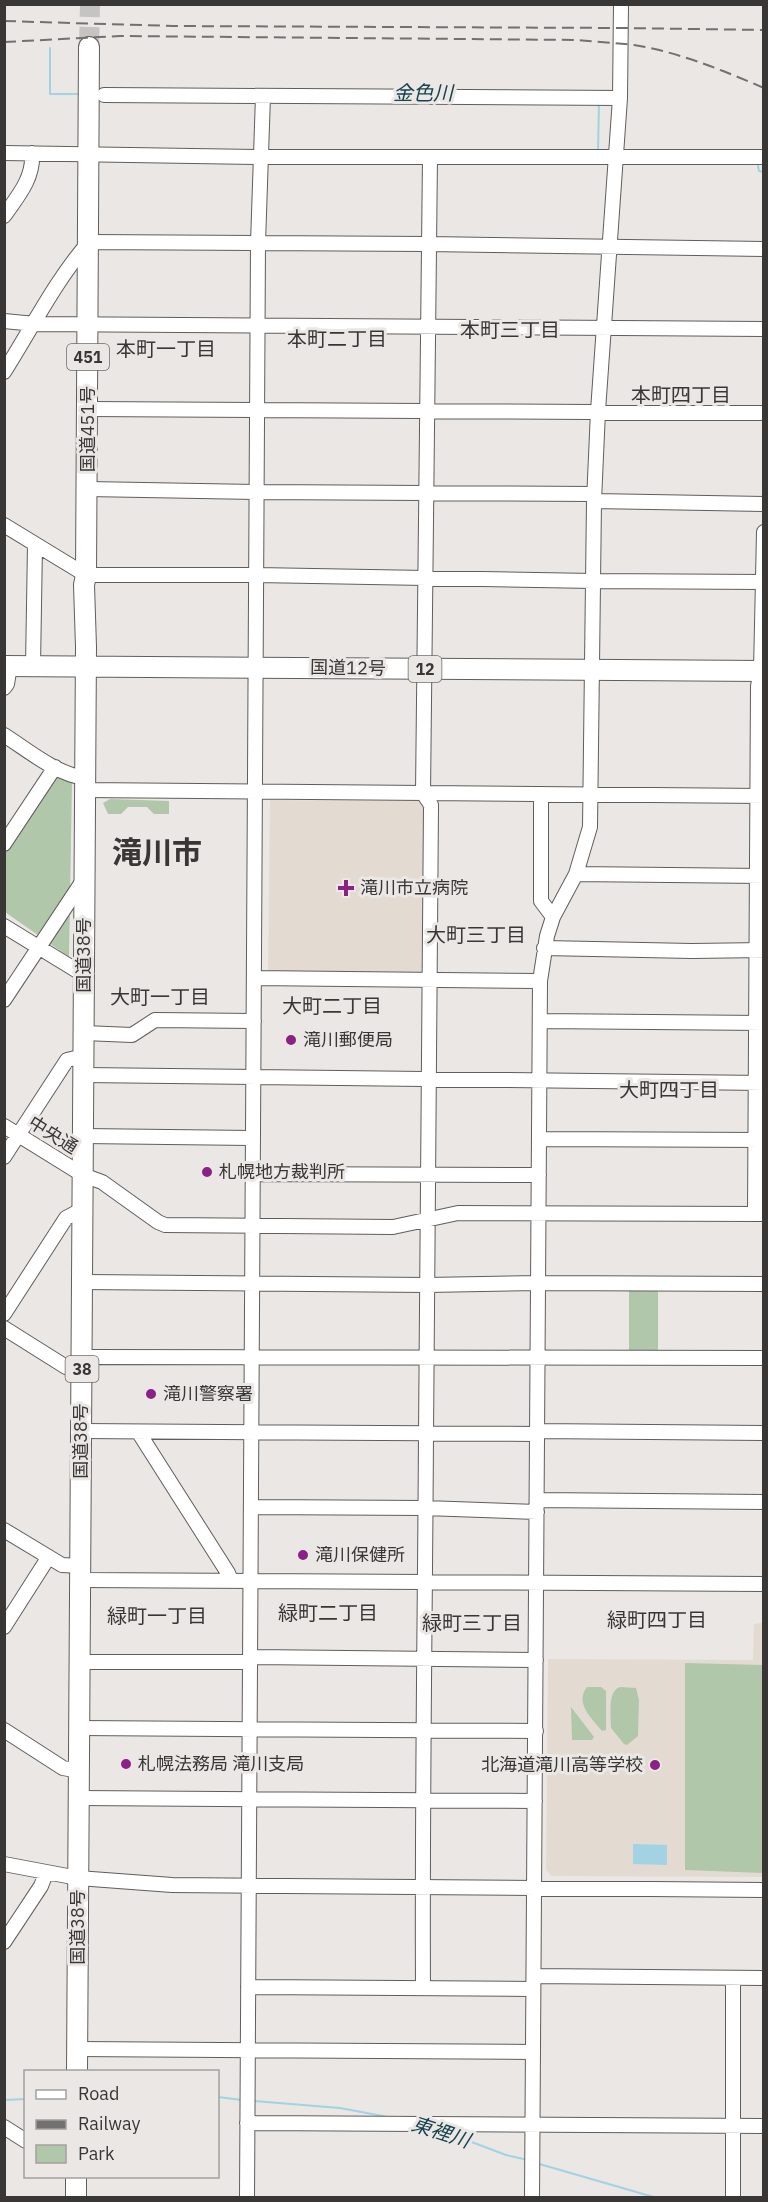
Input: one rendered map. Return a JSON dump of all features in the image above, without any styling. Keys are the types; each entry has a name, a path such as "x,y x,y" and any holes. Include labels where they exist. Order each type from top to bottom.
{"highway":[{"name":"国道451号","path":"86,666 84,585 87,489 89,47"},
{"name":"国道12号","path":"7,666 762,671"},
{"name":"国道38号","path":"77,2070 86,666"},
{"path":"76,2178 76,2198"}],"street":[{"path":"532,2198 540,981 544,948 553,917 576,874 591,827 594,498 608,246 620,98 621,4"},
{"path":"104,95 620,98"},
{"path":"247,2198 258,243 263,96"},
{"path":"4,153 260,157 764,157"},
{"path":"4,216 31,176 32,153"},
{"path":"423,1988 427,1078 431,805 423,793 430,157"},
{"path":"4,372 68,268 89,242 764,249"},
{"path":"4,321 88,325 764,329"},
{"path":"87,410 764,413"},
{"path":"87,489 426,494 764,504"},
{"path":"5,526 86,575 763,582"},
{"path":"759,1214 758,686 762,671 764,532"},
{"path":"33,666 35,544"},
{"path":"4,688 7,684 7,666"},
{"path":"4,735 85,784 256,792 760,796"},
{"path":"4,844 55,767"},
{"path":"541,794 541,901 553,917"},
{"path":"576,874 760,876"},
{"path":"4,1000 85,878"},
{"path":"4,926 84,975"},
{"path":"544,948 760,950"},
{"path":"254,978 540,981"},
{"path":"84,1033 132,1035 155,1020 254,1022"},
{"path":"540,1021 759,1023"},
{"path":"4,1156 67,1060 84,1066 253,1077 759,1083"},
{"name":"中央通","path":"4,1126 83,1175 102,1182 165,1225 393,1227 458,1213 759,1214"},
{"path":"83,1136 252,1138"},
{"path":"540,1139 759,1140"},
{"path":"253,1174 539,1175"},
{"path":"4,1314 66,1218 82,1209"},
{"path":"83,1282 427,1286 538,1283 764,1284"},
{"path":"4,1328 66,1367 82,1364 251,1357 764,1358"},
{"path":"81,1431 426,1434 764,1432"},
{"path":"139,1433 231,1581"},
{"path":"251,1507 425,1508 764,1502"},
{"path":"4,1530 48,1558 81,1573 231,1581 764,1584"},
{"path":"4,1627 48,1558"},
{"path":"79,1662 250,1659 536,1660"},
{"path":"79,1728 536,1731"},
{"path":"4,1730 63,1768 79,1771"},
{"path":"79,1798 535,1801"},
{"path":"4,1864 78,1878 172,1885 764,1890"},
{"path":"4,1942 46,1873"},
{"path":"733,2198 734,1978"},
{"path":"248,1987 423,1988 764,1978"},
{"path":"78,2049 533,2052"},
{"path":"247,2123 764,2126"},
{"path":"4,2127 24,2139"}],"shaded area":[{"name":"滝川市立病院","path":"270,800 422,801 425,805 422,971 419,975 268,972"},
{"name":"北海道滝川高等学校","path":"763,1623 763,1877 552,1876 546,1870 548,1659 753,1660 754,1624"}],"green space":[{"path":"54,772 72,782 69,957 5,912 5,849"},
{"path":"110,799 169,801 169,814 154,814 147,807 128,807 121,814 108,814 103,803"},
{"path":"629,1291 658,1291 658,1351 629,1350"},
{"path":"685,1663 763,1665 763,1873 685,1870"},
{"path":"587,1687 601,1687 606,1691 606,1730 602,1731 583,1705 582,1699"},
{"path":"636,1688 639,1700 638,1736 627,1745 611,1728 611,1699 616,1689"},
{"path":"571,1707 594,1737 592,1740 572,1740"}],"water":[{"path":"633,1844 667,1845 667,1865 633,1864"}],"waterway":[{"name":"金色川","path":"50,48 50,94 80,94"},
{"name":"金色川","path":"598,153 599,102"},
{"name":"金色川","path":"757,161 759,171 764,172"},
{"name":"東裡川","path":"219,2097 242,2100"},
{"name":"東裡川","path":"4,2100 24,2099"},
{"name":"東裡川","path":"254,2101 340,2108 388,2117"},
{"name":"東裡川","path":"440,2130 506,2155 528,2160"},
{"name":"東裡川","path":"536,2163 657,2198"}],"tunnel":[{"path":"89,47 90,4"}],"railway":[{"path":"4,21 173,26 764,30"},
{"path":"4,42 120,36 578,40 634,45 667,52 716,68 764,88"}],"place":[{"name":"滝川市立病院","path":"346,888"},
{"name":"滝川郵便局","path":"291,1040"},
{"name":"札幌地方裁判所","path":"207,1172"},
{"name":"滝川警察署","path":"151,1394"},
{"name":"滝川保健所","path":"303,1555"},
{"name":"札幌法務局 滝川支局","path":"126,1764"},
{"name":"北海道滝川高等学校","path":"655,1765"}],"district":[{"name":"本町三丁目","path":"510,330"},
{"name":"本町二丁目","path":"337,339"},
{"name":"本町一丁目","path":"166,349"},
{"name":"本町四丁目","path":"681,395"},
{"name":"滝川市","path":"157,853"},
{"name":"大町三丁目","path":"476,935"},
{"name":"大町一丁目","path":"160,997"},
{"name":"大町二丁目","path":"332,1006"},
{"name":"大町四丁目","path":"669,1090"},
{"name":"緑町二丁目","path":"328,1613"},
{"name":"緑町一丁目","path":"157,1616"},
{"name":"緑町四丁目","path":"657,1620"},
{"name":"緑町三丁目","path":"472,1623"}]}
